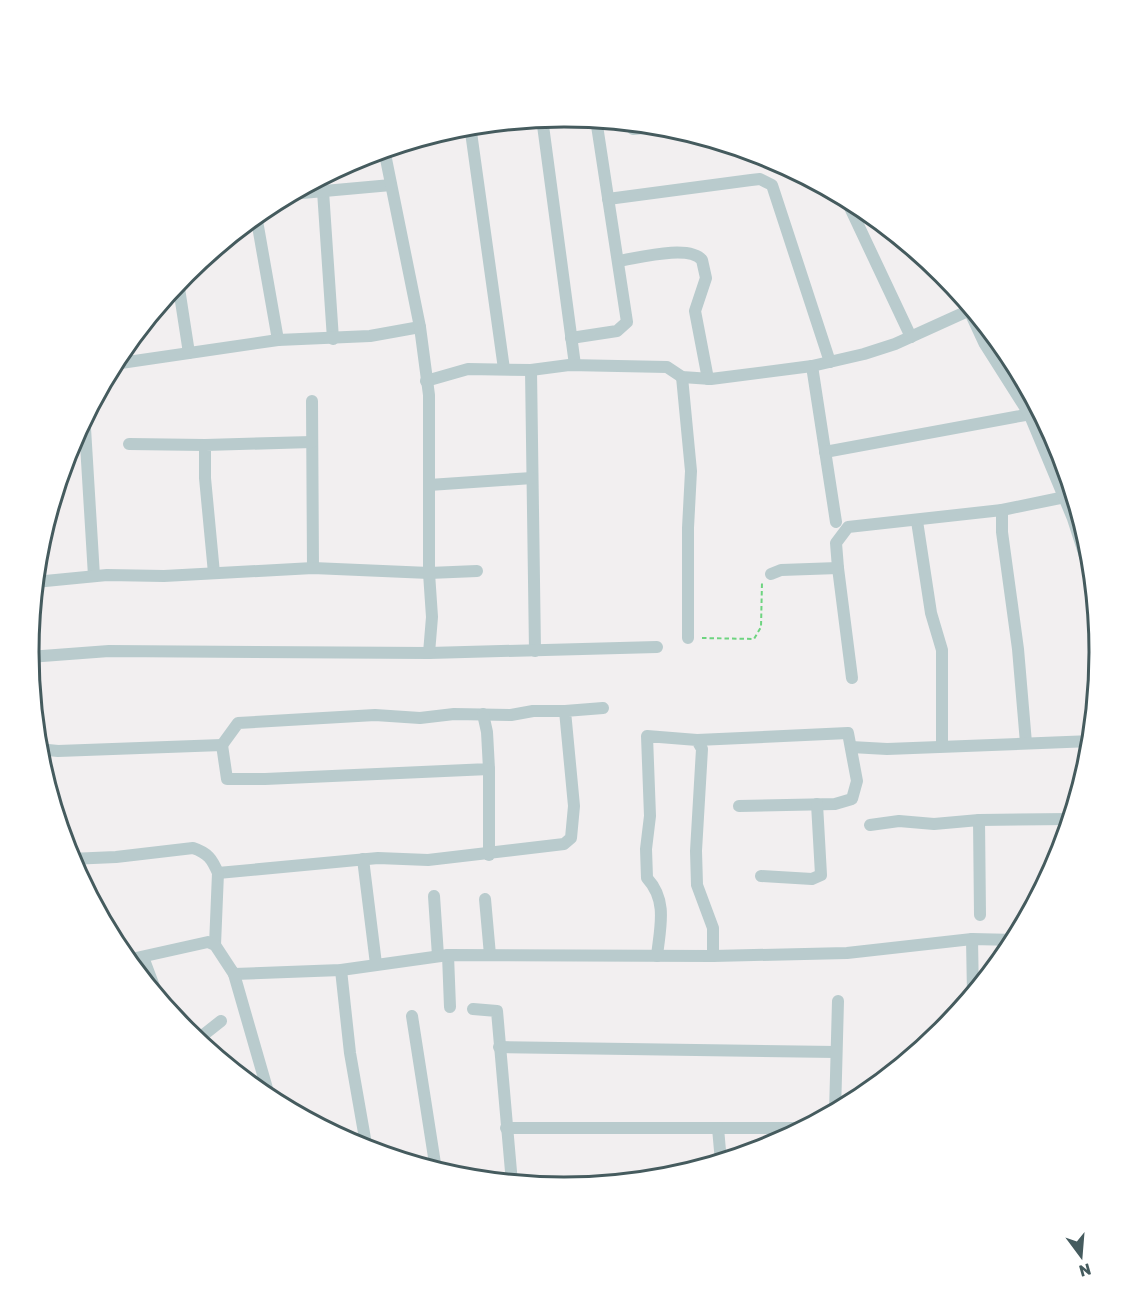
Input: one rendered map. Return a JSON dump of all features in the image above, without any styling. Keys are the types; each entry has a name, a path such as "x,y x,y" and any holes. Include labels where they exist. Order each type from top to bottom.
{"street":[{"path":"543,128 575,365"},
{"path":"571,338 617,331 627,322 597,128"},
{"path":"471,135 504,369"},
{"path":"386,158 420,327 429,395 429,573 432,617 429,653"},
{"path":"608,199 760,179 772,185 830,362"},
{"path":"311,192 391,185"},
{"path":"323,191 333,339"},
{"path":"852,213 911,338"},
{"path":"258,226 278,340"},
{"path":"619,261 681,252 692,252 702,260 706,278 695,311 708,379"},
{"path":"180,294 189,353"},
{"path":"426,381 468,369 531,370 575,365 667,366 682,377 708,379 812,366 911,338 962,309"},
{"path":"129,358 189,353 278,340 370,336 420,327"},
{"path":"980,331 986,343 1012,377"},
{"path":"812,366 836,522"},
{"path":"531,370 535,651"},
{"path":"682,377 691,471 688,528 688,638"},
{"path":"312,401 314,568"},
{"path":"1028,404 1069,505"},
{"path":"825,452 1030,414"},
{"path":"85,437 93,576"},
{"path":"129,444 206,445 312,442"},
{"path":"206,445 205,478 214,573"},
{"path":"429,485 532,478"},
{"path":"852,678 836,543 848,527 1002,510 1065,497"},
{"path":"1002,510 1002,532 1018,649 1026,743"},
{"path":"916,521 931,613 942,650 942,746"},
{"path":"43,581 93,576 314,568 429,573 477,571"},
{"path":"771,574 781,570 838,568"},
{"path":"39,656 109,651 429,653 657,647"},
{"path":"489,769 265,780 226,778 222,745 238,723 375,716 420,718 603,708"},
{"path":"218,873 363,859 428,860 489,855 564,844 571,838 574,806 565,711"},
{"path":"483,714 487,732 489,769 489,855"},
{"path":"657,956 663,907 656,888 647,878 646,849 650,816 647,736 697,740 848,733 857,781 856,792 846,802 739,806"},
{"path":"697,740 702,756 696,851 698,885 713,928 713,956"},
{"path":"851,747 887,749 1082,741"},
{"path":"48,750 222,745"},
{"path":"761,876 812,879 821,874 817,804"},
{"path":"870,825 899,821 934,824 979,820 1062,821"},
{"path":"979,820 980,915"},
{"path":"82,859 193,848 204,852 211,858 218,873 215,945"},
{"path":"363,859 376,964"},
{"path":"434,896 450,1007"},
{"path":"485,899 490,955"},
{"path":"972,939 973,982"},
{"path":"234,974 341,970 443,956 713,956 847,953 972,939 1004,940"},
{"path":"138,958 189,945 208,942 215,945 234,974 266,1084"},
{"path":"143,957 149,973"},
{"path":"341,970 350,1053 365,1138"},
{"path":"835,1102 838,1001"},
{"path":"473,1009 497,1011 511,1174"},
{"path":"412,1016 435,1161"},
{"path":"204,1034 221,1021"},
{"path":"499,1047 836,1053"},
{"path":"506,1128 786,1128"},
{"path":"718,1128 720,1154"}],"path":[{"path":"688,638 754,639 761,627 762,583 771,574"}]}
